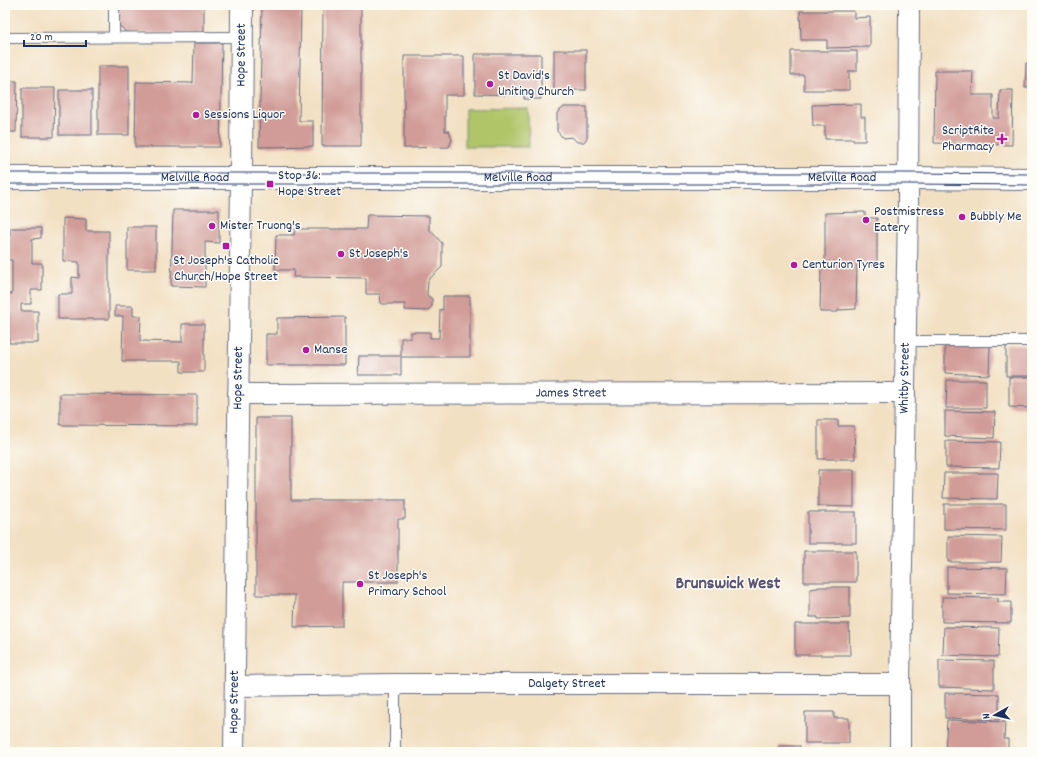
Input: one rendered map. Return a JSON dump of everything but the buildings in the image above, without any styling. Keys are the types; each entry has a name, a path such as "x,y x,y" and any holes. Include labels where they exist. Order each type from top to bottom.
{"main road":[{"name":"Hope Street","path":"241,178 242,5"},
{"name":"Melville Road","path":"5,178 1032,179"}],"street":[{"name":"Whitby Street","path":"900,752 909,5"},
{"name":"Hope Street","path":"234,752 241,178"},
{"name":"James Street","path":"238,394 905,393"},
{"name":"Dalgety Street","path":"234,686 395,684 900,684"}],"lane":[{"path":"114,5 114,37"},
{"path":"5,38 242,37"},
{"path":"906,341 1032,341"},
{"path":"395,684 395,752"}],"green space":[{"path":"528,108 529,147 465,147 465,109"}],"tram line":[{"path":"5,173 1032,174"},
{"path":"5,184 1032,185"}],"place":[{"name":"St David's Uniting Church","path":"490,84"},
{"name":"Sessions Liquor","path":"196,115"},
{"name":"ScriptRite Pharmacy","path":"1002,139"},
{"name":"Stop 36: Hope Street","path":"270,184"},
{"name":"Bubbly Me","path":"962,217"},
{"name":"Postmistress Eatery","path":"866,220"},
{"name":"Mister Truong's","path":"212,226"},
{"name":"St Joseph's Catholic Church/Hope Street","path":"226,246"},
{"name":"St Joseph's","path":"341,254"},
{"name":"Centurion Tyres","path":"794,265"},
{"name":"Manse","path":"306,350"},
{"name":"St Joseph's Primary School","path":"360,584"}],"district":[{"name":"Brunswick West","path":"728,584"}]}
